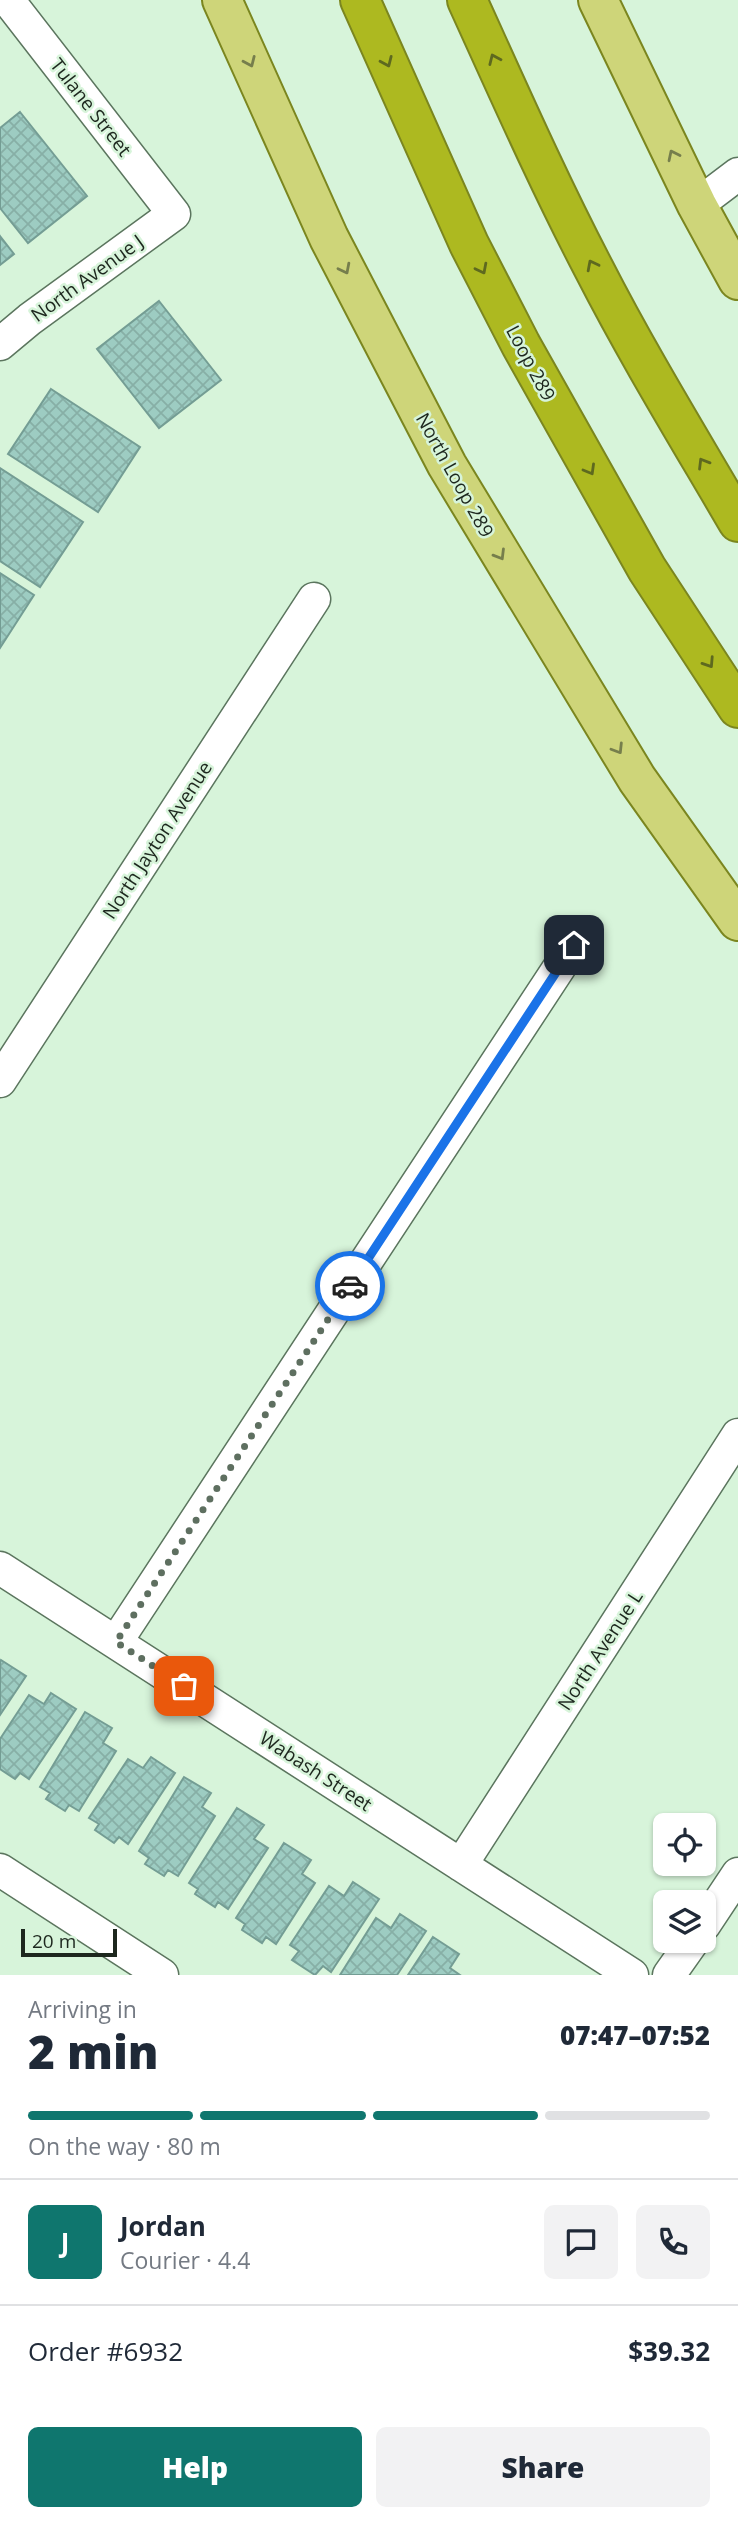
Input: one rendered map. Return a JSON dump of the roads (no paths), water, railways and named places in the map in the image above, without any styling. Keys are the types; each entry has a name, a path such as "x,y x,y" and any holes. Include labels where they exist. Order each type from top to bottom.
{"highway":[{"name":"Loop 289","path":"360,0 469,244 521,345 647,569 738,708"},
{"path":"467,0 594,270 738,522"}],"main road":[{"name":"North Loop 289","path":"222,0 329,238 446,465 637,779 738,921"},
{"path":"598,0 697,205 738,280"}],"street":[{"name":"Tulane Street","path":"8,0 174,214"},
{"path":"697,205 738,174"},
{"name":"North Avenue J","path":"0,344 174,214"},
{"name":"North Jayton Avenue","path":"0,1081 314,599"},
{"path":"116,1642 574,945"},
{"name":"North Avenue L","path":"461,1865 738,1435"},
{"name":"Wabash Street","path":"0,1568 632,1975"},
{"path":"0,1870 162,1975"},
{"path":"716,1907 738,1874"},
{"path":"669,1975 685,1953"}]}
